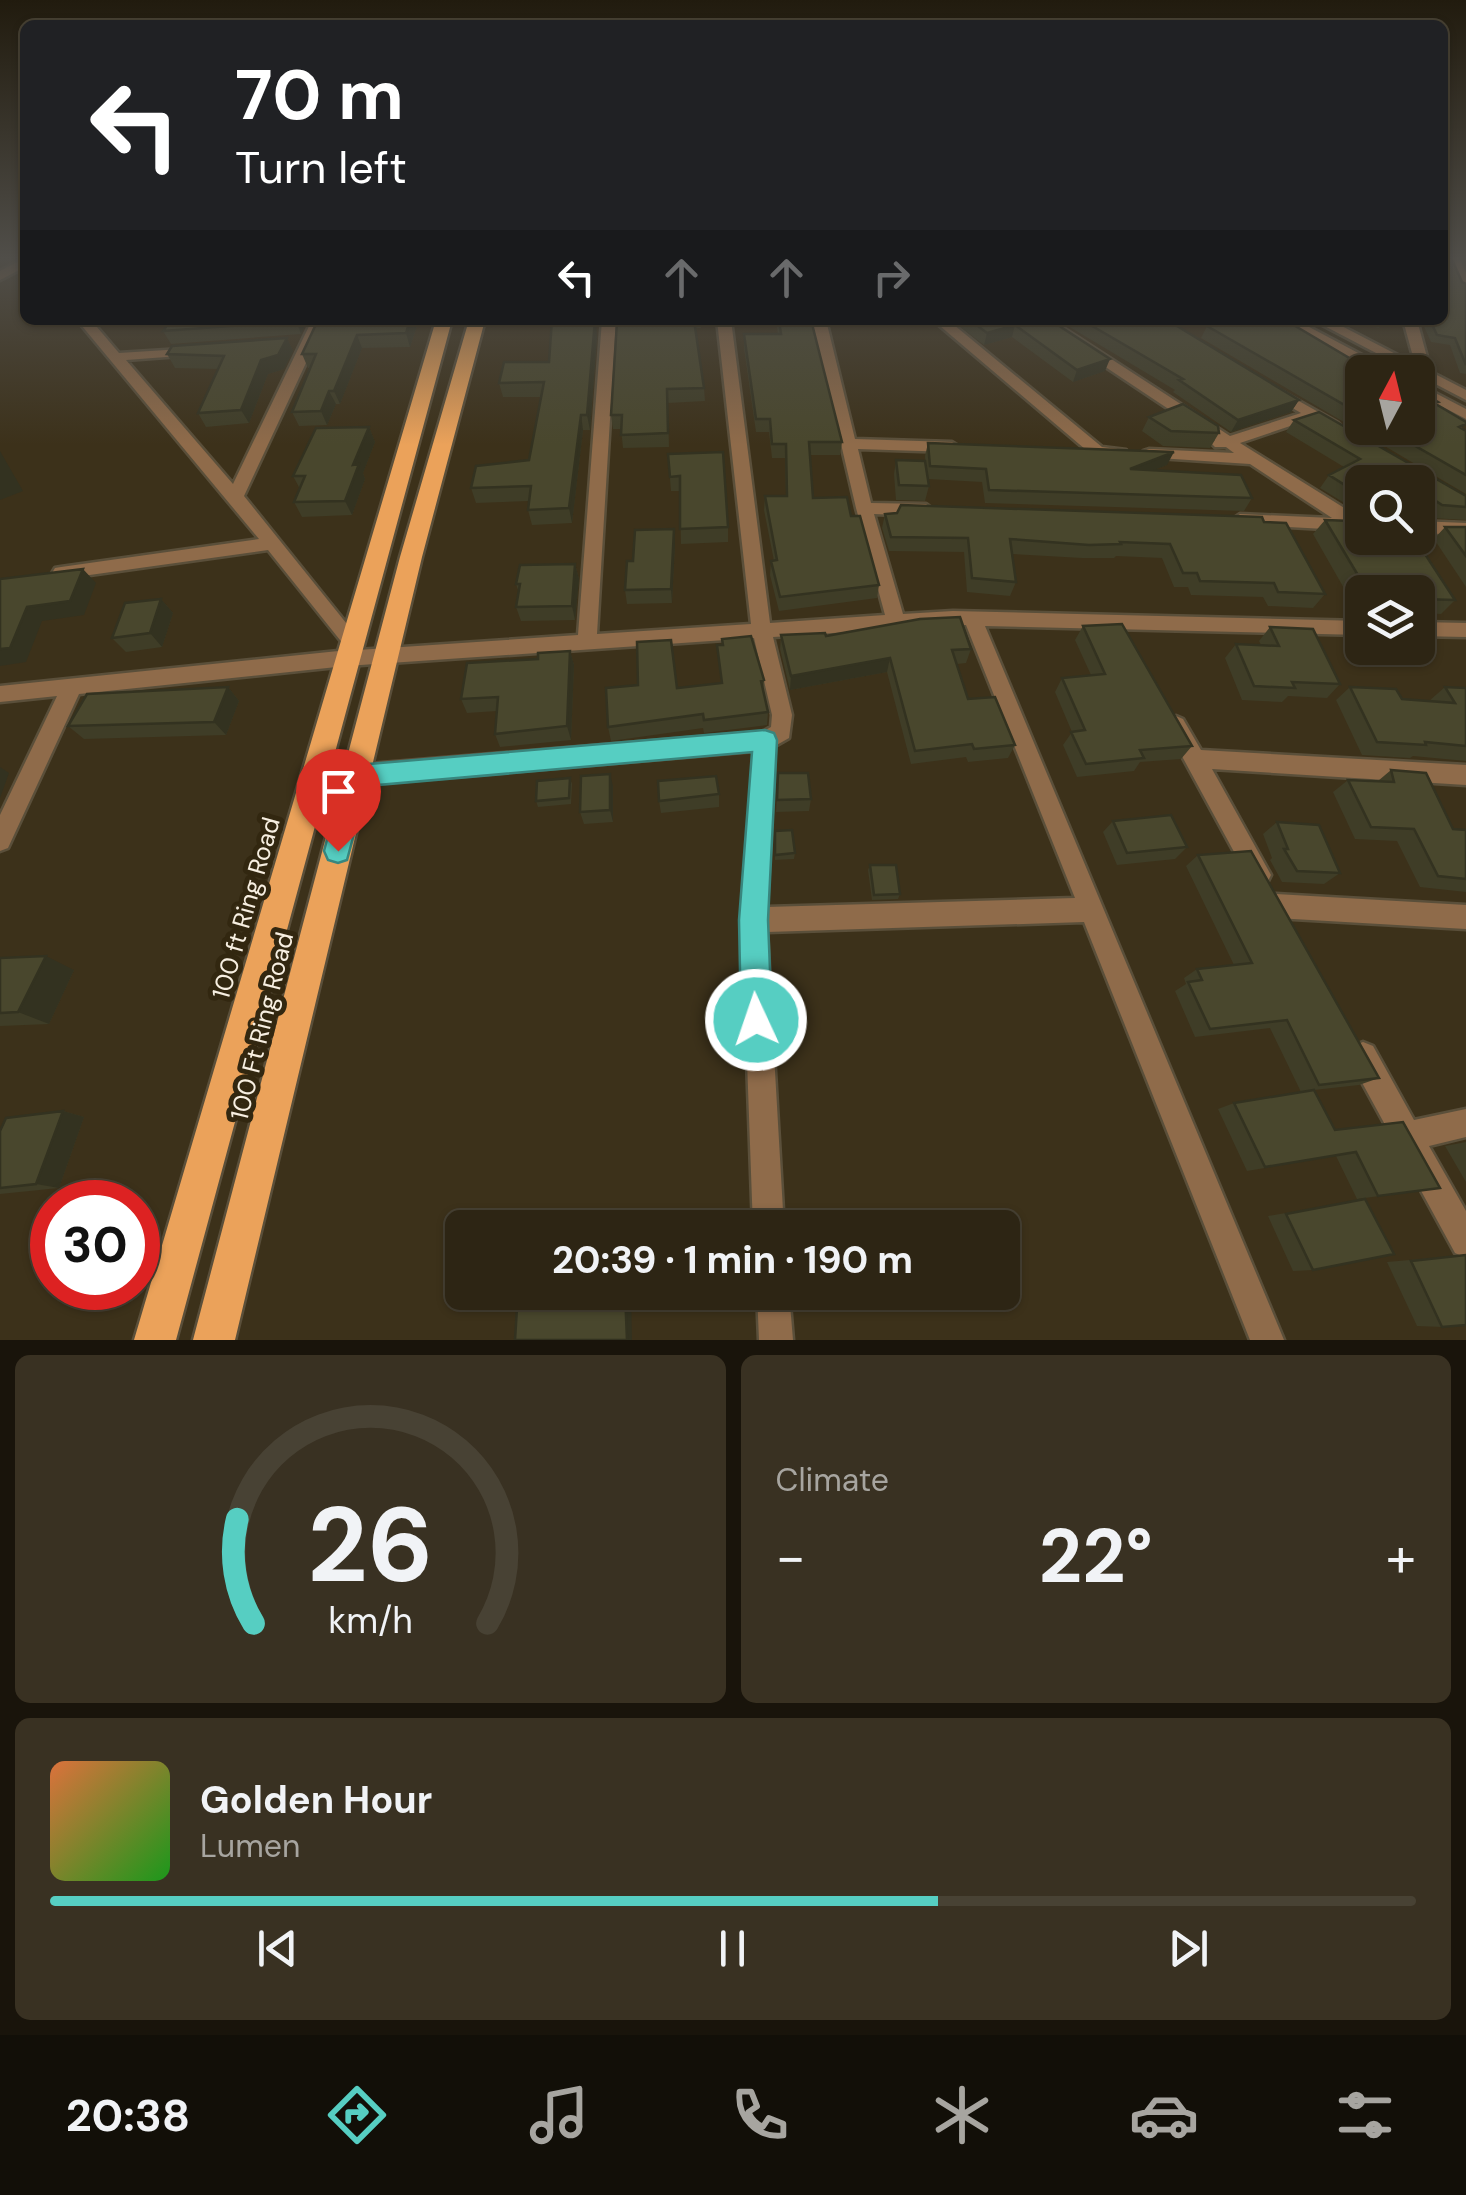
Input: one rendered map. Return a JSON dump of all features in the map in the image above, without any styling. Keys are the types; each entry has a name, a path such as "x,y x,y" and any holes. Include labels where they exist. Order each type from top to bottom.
{"main road":[{"name":"100 ft Ring Road","path":"155,1340 443,325"},
{"name":"100 Ft Ring Road","path":"214,1340 387,656 476,325"}],"street":[{"path":"88,325 236,496 349,651"},
{"path":"236,496 318,325"},
{"path":"586,640 609,325"},
{"path":"357,776 765,740 781,732 784,724 762,629 725,325"},
{"path":"820,325 896,622"},
{"path":"946,325 1098,452"},
{"path":"1050,325 1345,516"},
{"path":"1296,325 1354,355"},
{"path":"1337,325 1381,355"},
{"path":"1411,325 1416,355"},
{"path":"290,343 309,342"},
{"path":"115,357 212,350"},
{"path":"1250,376 1345,433"},
{"path":"1435,386 1466,396"},
{"path":"1435,392 1466,415"},
{"path":"1199,456 1224,441 1313,414"},
{"path":"849,444 964,448"},
{"path":"1060,451 1252,459"},
{"path":"218,478 252,460"},
{"path":"864,508 942,510"},
{"path":"1216,520 1345,524"},
{"path":"1435,528 1466,529"},
{"path":"38,576 270,544"},
{"path":"973,619 1267,1340"},
{"path":"0,694 349,651 387,656 896,622 973,619 1124,631 1345,628"},
{"path":"1435,629 1466,630"},
{"path":"0,840 74,685"},
{"path":"1166,708 1295,939"},
{"path":"765,740 754,920 768,1210"},
{"path":"1194,758 1466,775"},
{"path":"1276,906 1466,917"},
{"path":"754,920 1091,910"},
{"path":"1352,1038 1466,1242"},
{"path":"1409,1136 1466,1123"},
{"path":"774,1310 776,1340"}],"building":[{"path":"1466,320 1466,365 1455,338 1437,335 1432,325"},
{"path":"167,325 243,325 163,331"},
{"path":"316,325 408,325 406,333 357,335 334,391 329,391 321,411 292,412 316,354 302,354"},
{"path":"552,325 595,325 587,415 581,415 569,508 528,510 531,486 471,488 476,466 529,460 544,382 499,383 504,362 549,362"},
{"path":"617,325 695,325 704,388 667,389 668,433 621,435 622,415 611,415"},
{"path":"780,325 812,325 842,442 809,442 813,498 847,497 851,516 860,516 879,585 780,597 771,561 777,560 765,496 787,496 786,444 772,444 770,419 756,419 744,334 781,334"},
{"path":"977,325 1015,325 987,333"},
{"path":"1015,325 1058,325 1110,359 1077,370"},
{"path":"1091,325 1175,325 1299,400 1238,420 1179,380 1183,379"},
{"path":"1293,325 1345,355 1345,405 1207,326"},
{"path":"287,338 278,355 261,360 241,410 198,413 224,356 167,354 172,346"},
{"path":"1183,404 1218,426 1219,433 1171,431 1149,417"},
{"path":"1435,404 1466,422 1459,427 1466,431 1466,475 1414,445 1435,445"},
{"path":"1319,412 1345,427 1345,445 1377,445 1412,465 1348,465 1360,459 1294,420"},
{"path":"369,427 353,465 359,464 345,501 294,502 305,476 293,476 316,428"},
{"path":"928,443 1174,452 1130,469 1241,475 1252,498 989,490 986,469 930,466"},
{"path":"723,452 728,527 680,529 680,476 670,477 668,454"},
{"path":"896,460 925,461 929,486 899,485"},
{"path":"1345,467 1345,485 1329,475"},
{"path":"1435,478 1466,496 1466,507 1442,505 1435,500"},
{"path":"901,505 1262,517 1264,522 1286,523 1325,594 1278,592 1274,583 1200,581 1197,573 1183,573 1170,544 1089,545 1010,539 1016,582 972,578 968,538 891,537 885,514 897,513"},
{"path":"1325,520 1345,521 1345,553"},
{"path":"1445,527 1466,527 1466,556"},
{"path":"674,529 671,589 625,590 627,561 633,561 635,530"},
{"path":"1346,555 1426,555 1455,600 1435,599 1435,575 1358,575"},
{"path":"575,564 572,606 516,607 520,565"},
{"path":"83,569 70,601 27,607 10,648 0,649 0,579"},
{"path":"161,599 150,633 112,638 125,603"},
{"path":"960,617 971,649 952,650 968,699 995,697 1015,745 974,749 972,744 915,751 890,658 791,676 781,635 826,636 920,619"},
{"path":"1122,624 1192,746 1140,750 1144,758 1086,764 1071,732 1085,730 1062,678 1105,674 1083,626"},
{"path":"1270,627 1313,629 1340,684 1292,682 1295,688 1254,686 1236,644 1279,646"},
{"path":"751,636 764,680 761,681 768,712 704,720 703,714 608,727 606,688 638,685 637,642 671,640 677,688 722,683 717,645 723,645 722,639"},
{"path":"570,651 567,726 495,734 498,697 461,699 467,663 538,659 538,653"},
{"path":"228,687 214,722 68,726 87,694"},
{"path":"1350,687 1396,689 1402,699 1455,703 1445,687 1466,688 1466,746 1377,742"},
{"path":"1391,770 1426,773 1453,829 1466,830 1466,879 1438,876 1414,829 1371,827 1348,780 1394,782"},
{"path":"778,773 808,773 811,799 777,800"},
{"path":"610,774 610,810 580,812 581,776"},
{"path":"716,776 719,794 659,801 658,781"},
{"path":"570,778 569,798 536,801 537,781"},
{"path":"1171,815 1187,847 1127,853 1113,821"},
{"path":"1277,822 1319,825 1340,873 1297,871 1284,849 1288,849"},
{"path":"792,830 795,853 775,855 775,831"},
{"path":"1251,851 1379,1078 1319,1085 1287,1020 1210,1029 1188,982 1202,980 1197,969 1252,963 1198,855"},
{"path":"870,865 896,865 900,894 874,895"},
{"path":"46,956 18,1012 0,1013 0,958"},
{"path":"1314,1090 1335,1130 1403,1122 1440,1188 1378,1196 1356,1152 1265,1167 1234,1103"},
{"path":"63,1111 37,1180 30,1180 30,1185 0,1188 0,1131 6,1118"},
{"path":"1365,1199 1394,1254 1313,1270 1286,1214"},
{"path":"1466,1255 1466,1325 1442,1327 1411,1261"},
{"path":"517,1310 626,1310 627,1340 515,1340"}],"route":[{"path":"338,851 357,776 765,740 754,920 756,1020"}]}
